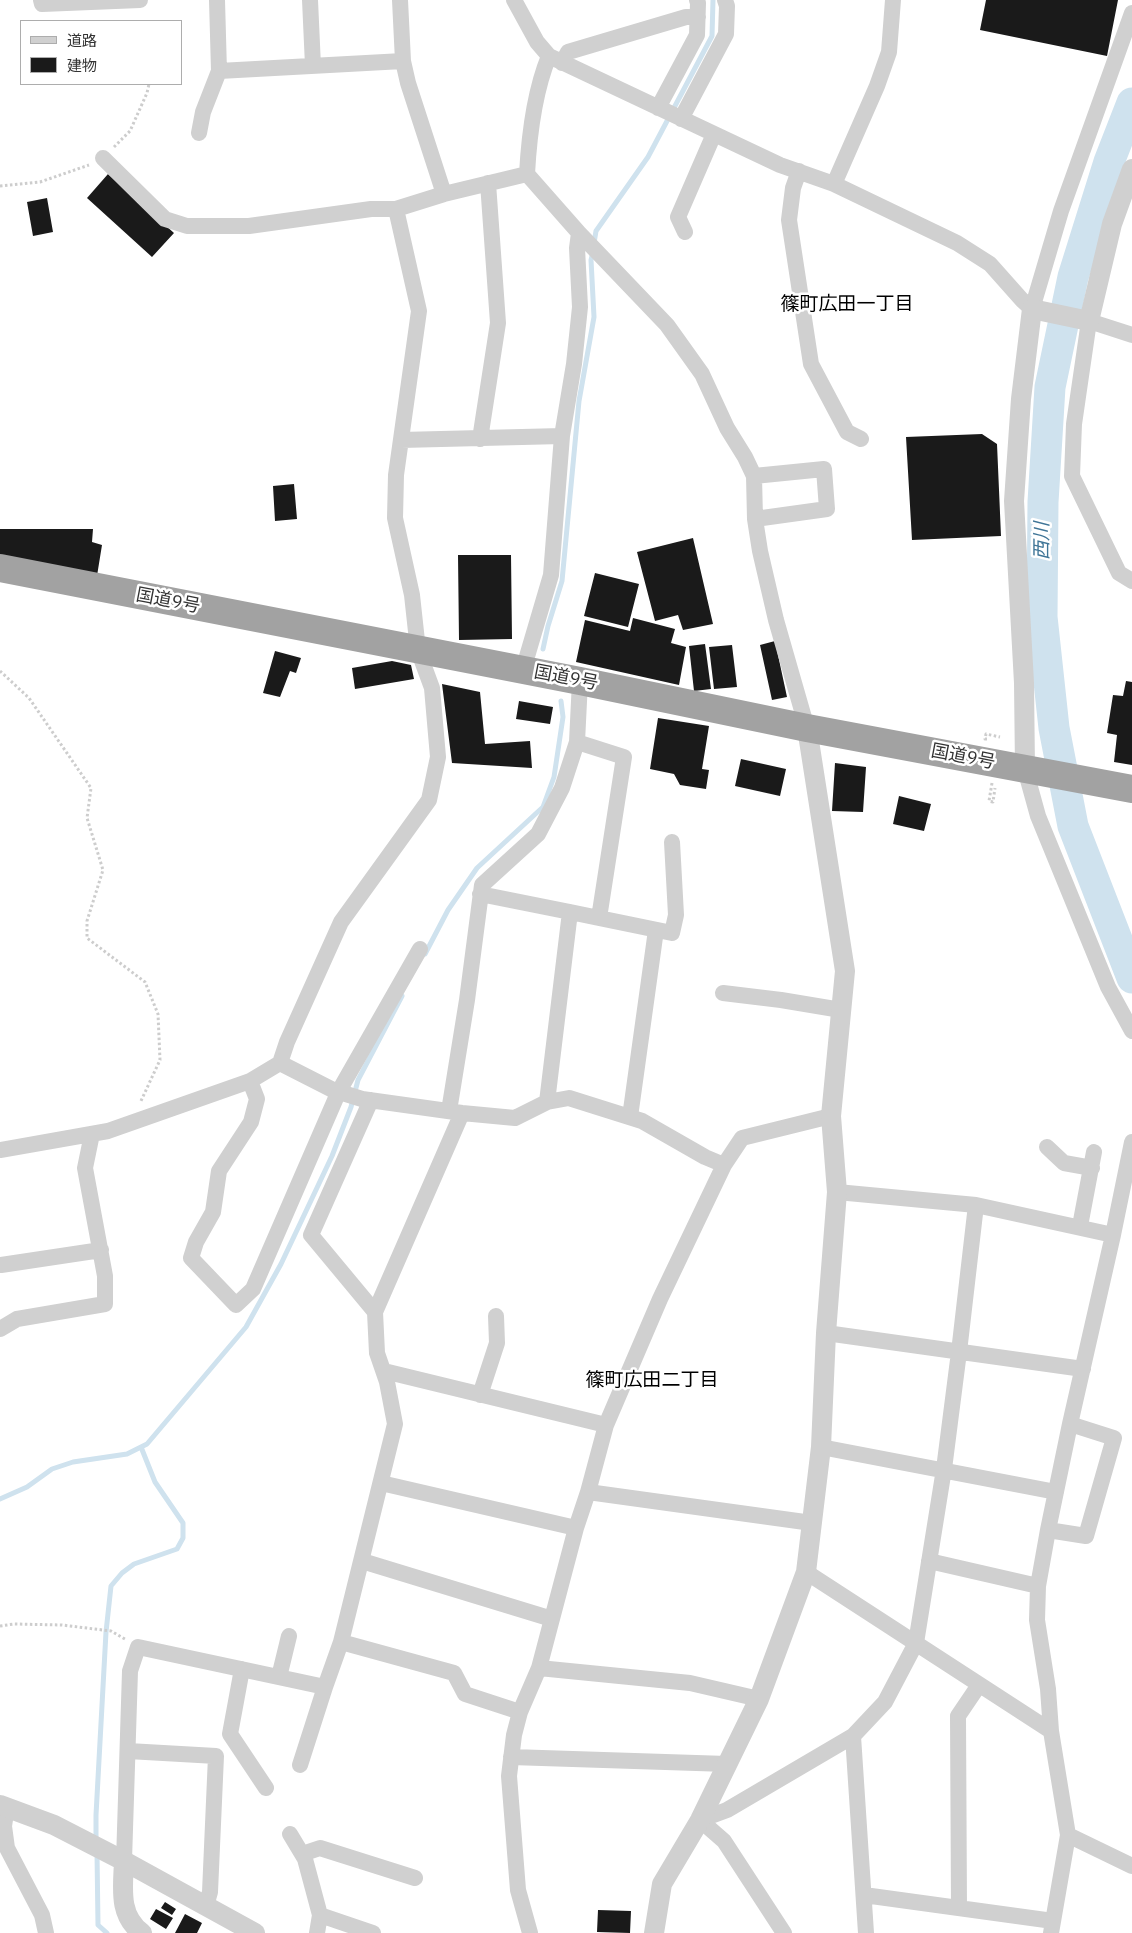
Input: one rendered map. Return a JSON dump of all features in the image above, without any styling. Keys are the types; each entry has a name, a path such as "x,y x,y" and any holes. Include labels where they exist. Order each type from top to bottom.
{"highway":[{"name":"国道9号","path":"0,568 580,680 807,728 1082,778 1132,789"}],"street":[{"path":"42,0 42,4 140,0"},
{"path":"198,133 203,112 219,71 217,0"},
{"path":"310,0 312,66"},
{"path":"400,0 403,61 408,84 444,194"},
{"path":"515,0 538,42 555,60 780,165 834,184 965,248 990,264 1022,300 1038,310 1084,320 1132,335"},
{"path":"658,108 696,35 697,0"},
{"path":"681,119 726,34 727,6 725,0"},
{"path":"834,184 877,86 889,52 893,0"},
{"path":"1132,13 1061,211 1038,310 1021,399 1014,501 1024,683 1038,816 1108,987 1132,1031"},
{"path":"654,1933 662,1884 700,1820 759,1699 806,1572 821,1447 826,1333 837,1192 830,1116 845,971 807,728 776,620 760,551 755,519 754,476 727,428 702,374 667,325 579,234 527,174 528,144 544,68 568,52 686,17 698,17"},
{"path":"219,71 403,61"},
{"path":"685,232 678,217 714,134"},
{"path":"103,158 165,219 187,226 249,226 372,209 396,209 444,194 527,174"},
{"path":"1132,169 1112,224 1084,320 1074,424 1072,476 1119,573 1132,581"},
{"path":"800,172 793,188 789,220 811,364 847,432 861,439"},
{"path":"480,439 498,323 488,183"},
{"path":"0,1150 108,1131 250,1081 280,1063 286,1042 341,922 429,800 438,756 432,688 418,650 412,595 395,518 396,475 419,311 396,209"},
{"path":"522,670 551,575 562,436 574,364 580,307 577,248 579,234"},
{"path":"401,440 562,436"},
{"path":"754,476 824,469 827,509 755,519"},
{"path":"300,1765 341,1642 395,1424 384,1371 378,1353 375,1312 456,1112 482,885 538,834 562,788 577,742 580,680"},
{"path":"577,742 624,757 599,918"},
{"path":"480,894 672,933 676,915 672,842"},
{"path":"547,1102 570,912"},
{"path":"630,1117 656,930"},
{"path":"250,1081 258,1099 251,1122 219,1172 213,1212 196,1242 191,1258 236,1305 253,1289 338,1091 420,949"},
{"path":"723,993 841,1010"},
{"path":"280,1063 338,1091 371,1100 456,1112 515,1118 547,1102 569,1098 642,1121 724,1165"},
{"path":"371,1100 311,1235 375,1312"},
{"path":"530,1933 518,1890 509,1776 514,1735 520,1712 539,1668 576,1528 606,1425 660,1299 724,1165 742,1138 830,1116"},
{"path":"0,1329 17,1318 105,1304 105,1276 85,1168 92,1134"},
{"path":"864,1895 959,1908 1052,1927 1068,1835 1051,1731 1048,1689 1037,1620 1038,1586 1070,1424 1132,1142"},
{"path":"1047,1147 1064,1163 1092,1168"},
{"path":"1080,1226 1094,1152"},
{"path":"837,1192 976,1205 1080,1226 1113,1235"},
{"path":"700,1820 727,1810 853,1736 885,1702 916,1643 944,1469 960,1352 976,1205"},
{"path":"0,1265 101,1250"},
{"path":"480,1395 497,1343 496,1316"},
{"path":"826,1333 1083,1368"},
{"path":"384,1371 606,1425"},
{"path":"1048,1530 1086,1536 1114,1438 1070,1424"},
{"path":"821,1447 944,1469 1056,1492"},
{"path":"381,1483 576,1528"},
{"path":"588,1492 812,1523"},
{"path":"362,1561 552,1619"},
{"path":"929,1561 1038,1586"},
{"path":"806,1572 1051,1731"},
{"path":"279,1677 290,1636"},
{"path":"341,1642 454,1673 465,1694 520,1712"},
{"path":"142,1933 132,1925 123,1900 130,1671 138,1647 325,1687"},
{"path":"539,1668 690,1683 759,1699"},
{"path":"242,1669 230,1734 266,1788"},
{"path":"959,1908 958,1716 979,1685"},
{"path":"853,1736 866,1933"},
{"path":"128,1751 216,1756 210,1892 206,1906"},
{"path":"511,1757 727,1764"},
{"path":"46,1933 42,1915 8,1848 3,1806 54,1826 124,1861 255,1933"},
{"path":"700,1820 724,1841 784,1933"},
{"path":"290,1834 305,1859 320,1915 317,1933"},
{"path":"1068,1835 1132,1866"},
{"path":"302,1854 320,1848 415,1878"},
{"path":"320,1915 373,1933"}],"path":[{"path":"0,671 29,698 91,788 87,818 104,870 87,922 87,938 145,982 158,1014 160,1060 130,1124"},
{"path":"985,739 986,734 1000,737"},
{"path":"0,1626 14,1624 62,1625 111,1631 138,1647"}],"building":[{"path":"986,0 1118,0 1107,56 980,30"},
{"path":"108,174 174,233 152,257 87,198"},
{"path":"47,198 53,232 33,236 27,202"},
{"path":"982,434 997,444 1001,536 912,540 906,437"},
{"path":"294,484 297,519 275,521 273,486"},
{"path":"0,529 93,529 92,542 102,545 96,582 0,563"},
{"path":"693,538 713,624 683,630 678,615 655,621 637,552"},
{"path":"458,555 511,555 512,639 459,640"},
{"path":"595,573 639,584 628,627 584,616"},
{"path":"633,618 675,629 671,643 686,647 679,685 576,662 585,620 630,631"},
{"path":"775,641 787,697 772,700 760,645"},
{"path":"705,644 711,689 694,691 689,646"},
{"path":"732,645 737,687 714,689 709,647"},
{"path":"275,651 301,658 296,673 290,671 280,697 263,693"},
{"path":"392,661 411,665 414,679 355,689 352,668"},
{"path":"1126,681 1132,682 1132,765 1114,762 1117,735 1107,733 1113,695 1123,696"},
{"path":"442,684 480,692 485,744 530,741 532,768 452,763"},
{"path":"519,701 553,707 550,724 516,719"},
{"path":"658,718 709,726 702,769 709,770 706,789 680,785 674,774 650,769"},
{"path":"741,759 786,769 780,796 735,786"},
{"path":"835,763 866,767 863,812 832,811"},
{"path":"899,796 931,804 924,831 893,824"},
{"path":"165,1902 176,1909 172,1915 161,1908"},
{"path":"156,1909 173,1918 166,1929 150,1919"},
{"path":"598,1910 631,1911 630,1933 597,1932"},
{"path":"185,1914 202,1923 197,1933 175,1933"}],"waterway":[{"path":"594,243 596,231 648,157 712,36 713,0"},
{"name":"西川","path":"1132,103 1109,162 1073,277 1050,387 1043,502 1042,617 1054,728 1073,826 1132,978"},
{"path":"543,649 562,581 579,401 594,317 591,260 593,252"},
{"path":"425,954 448,910 477,868 543,807 554,777 563,717 561,701"},
{"path":"0,1499 27,1487 52,1469 73,1462 127,1454 147,1444 246,1327 281,1264 332,1156 351,1107 358,1080 402,996"},
{"path":"96,1842 106,1632 111,1586 122,1573 134,1564 177,1549 183,1538 183,1523 155,1482 141,1447"},
{"path":"97,1853 98,1925 107,1933"}],"district":[{"name":"篠町広田一丁目","path":"847,305"},
{"name":"篠町広田二丁目","path":"652,1381"}]}
